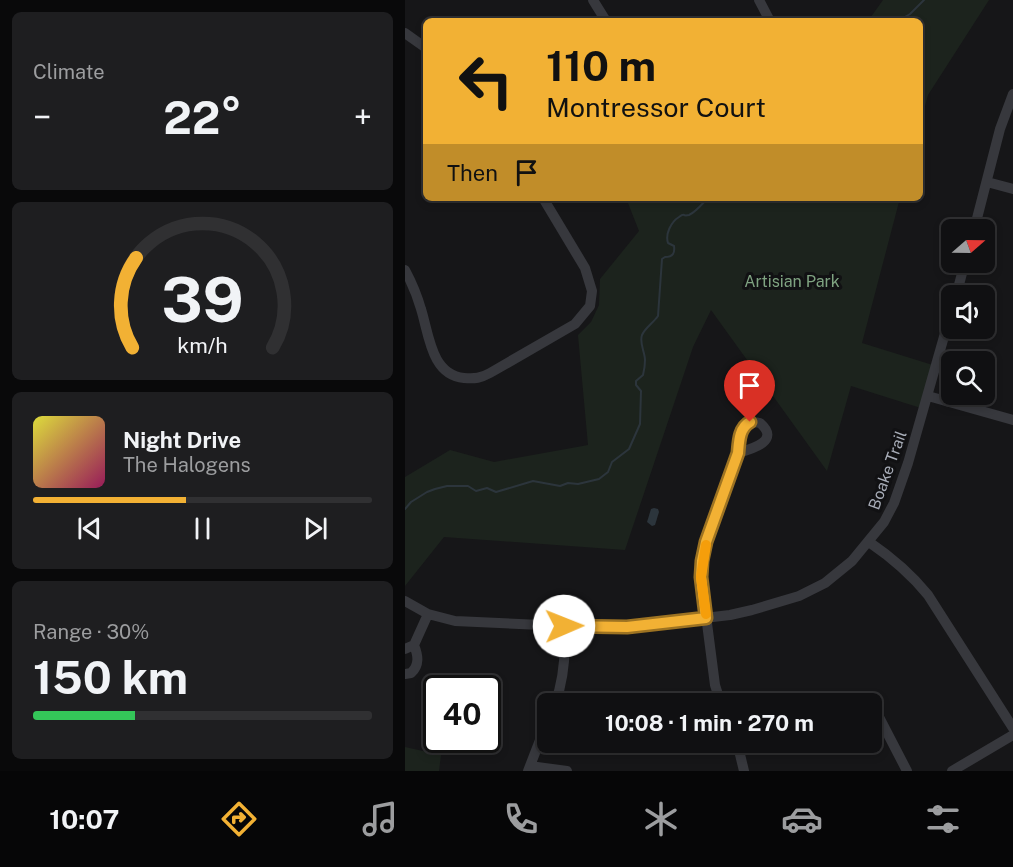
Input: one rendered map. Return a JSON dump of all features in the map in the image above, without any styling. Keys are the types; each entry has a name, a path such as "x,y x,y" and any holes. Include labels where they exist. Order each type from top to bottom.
{"street":[{"path":"593,0 604,18"},
{"path":"759,0 768,18"},
{"path":"405,33 423,46"},
{"path":"977,219 1000,129 1013,94"},
{"path":"987,182 1013,189"},
{"path":"405,270 418,299 439,364 457,378 473,379 491,374 575,324 590,306 592,291 585,268 545,201"},
{"name":"Boake Trail","path":"405,601 428,614 455,621 627,627 730,615 799,596 825,583 852,561 884,522 894,503 908,463 944,339"},
{"path":"928,396 1013,420"},
{"path":"718,693 701,577 702,561 706,542 738,453"},
{"path":"869,542 901,566 924,590 1013,728"},
{"path":"405,674 411,674 417,666 418,654 409,647 428,614"},
{"path":"558,693 563,675 564,626"},
{"path":"882,724 907,771"},
{"path":"952,771 1013,735"},
{"path":"537,748 529,769 567,771"},
{"path":"740,753 744,771"}],"green space":[{"path":"883,0 989,0 928,95 923,114 923,18 870,18"},
{"name":"Artisian Park","path":"627,201 899,201 862,343 936,366 924,409 851,386 827,471 711,310 693,347 625,550 444,537 405,586 405,477 450,450 494,462 588,445 578,335 591,322 599,305 600,279 639,231"},
{"path":"405,747 423,751 423,753 441,755 439,771 405,771"}],"shaded area":[{"path":"654,508 659,512 655,525 652,526 647,522 651,509"}],"waterway":[{"path":"903,18 924,0"},
{"path":"405,509 411,502 427,492 447,486 468,486 476,491 487,488 496,492 533,481 560,486 568,483 578,484 599,479 608,472 612,462 629,449 640,424 641,391 636,381 643,375 645,366 641,338 658,316 662,259 672,255 674,251 674,246 668,243 669,228 676,219 682,215 692,214 705,201"}],"slow traffic":[{"path":"706,545 701,577 706,614"}],"route":[{"path":"564,626 627,627 706,618 701,577 706,542 738,453 743,428 750,422"}]}
